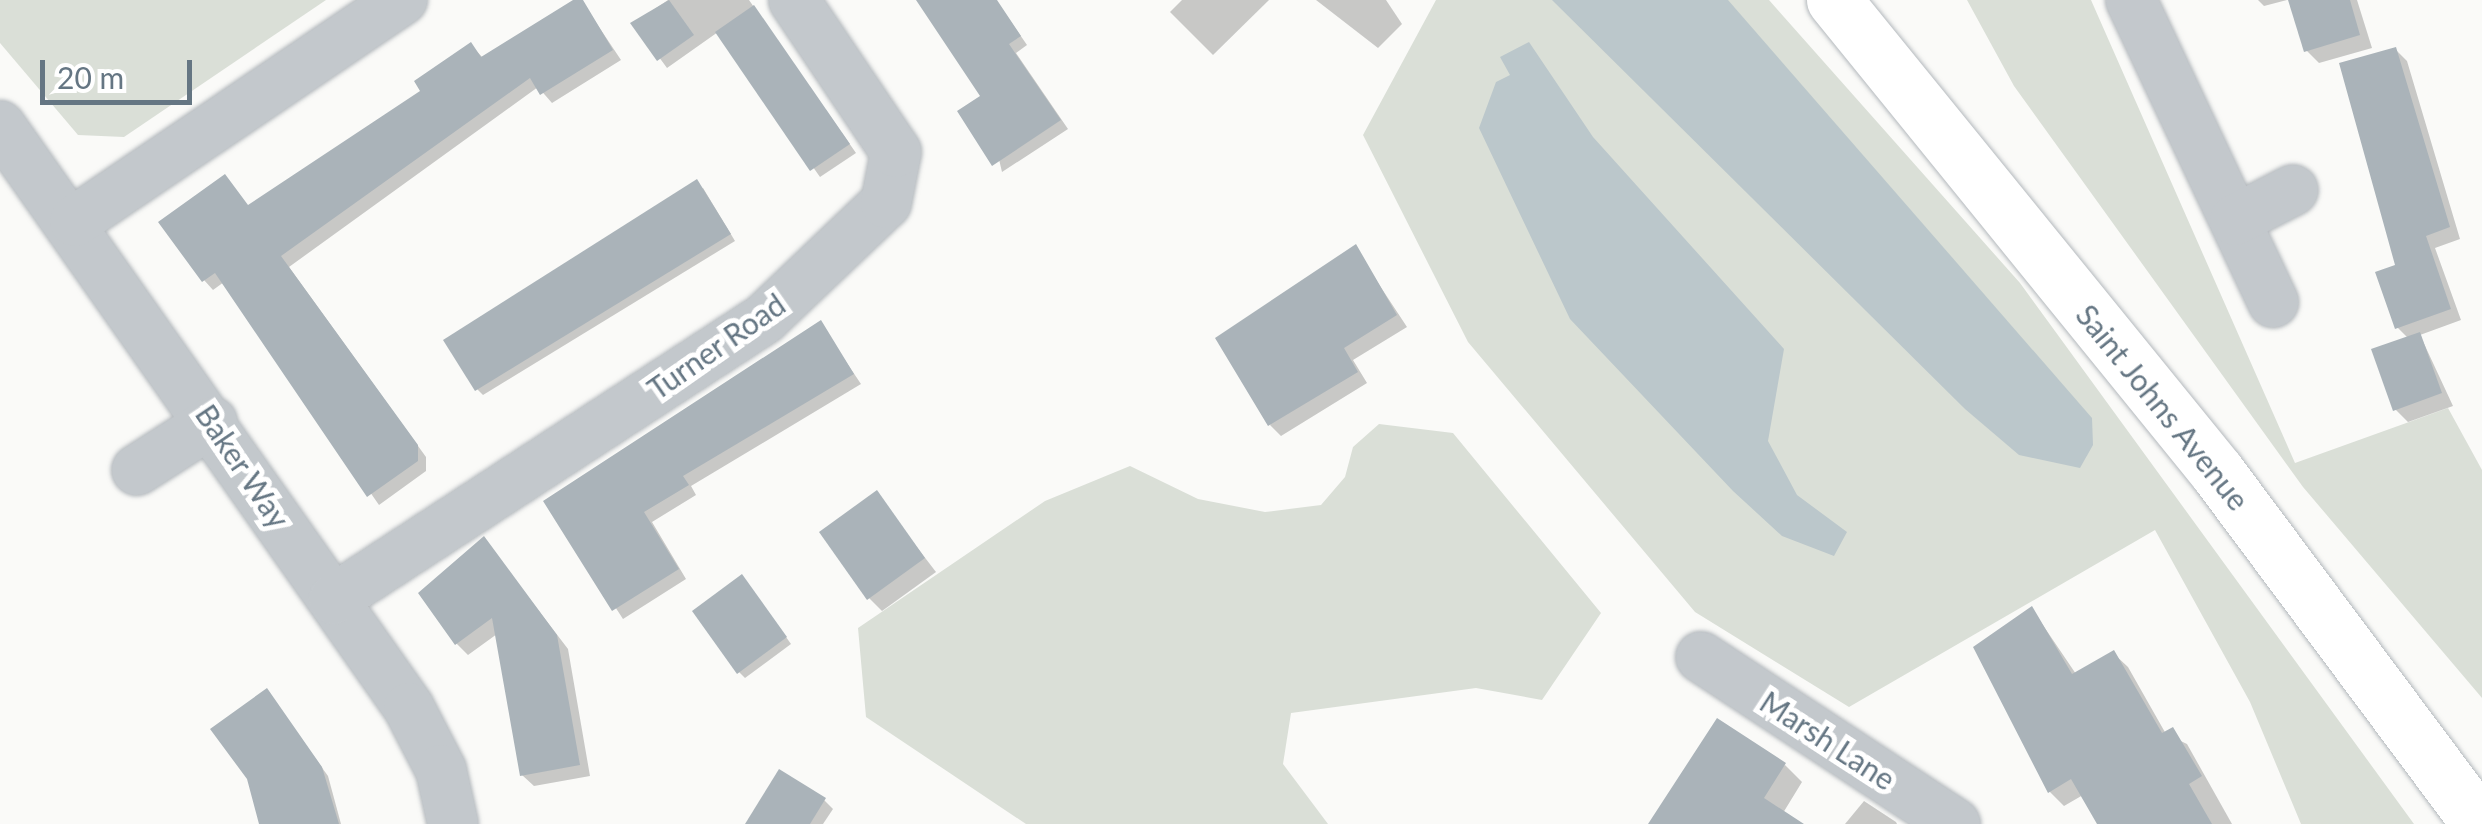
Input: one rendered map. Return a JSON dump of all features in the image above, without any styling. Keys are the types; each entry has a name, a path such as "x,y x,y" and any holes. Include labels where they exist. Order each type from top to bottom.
{"highway":[{"name":"Saint Johns Avenue","path":"1834,0 2217,472 2479,824"}],"street":[{"path":"75,221 400,0"},
{"name":"Turner Road","path":"334,598 764,319 886,203 896,152 794,0"},
{"path":"2131,0 2273,302"},
{"name":"Baker Way","path":"0,126 75,221 409,708 441,770 453,824"},
{"path":"2235,220 2293,190"},
{"path":"136,470 212,422"},
{"name":"Marsh Lane","path":"1701,657 1955,824"}],"shaded area":[{"path":"0,0 326,0 124,137 78,135 0,43"},
{"path":"1436,0 1769,0 2020,283 2414,824 2301,824 2250,702 2155,530 1849,707 1695,612 1468,342 1363,135"},
{"path":"1552,0 1728,0 2092,418 2093,445 2080,468 2019,455 1965,409"},
{"path":"1967,0 2091,0 2295,463 2448,408 2482,470 2482,698 2303,487 2014,86"},
{"path":"1529,42 1593,137 1784,349 1768,441 1797,495 1847,532 1834,556 1782,536 1733,491 1570,319 1479,128 1496,82 1510,75 1500,57"},
{"path":"1379,424 1453,433 1601,613 1542,700 1476,688 1291,713 1283,764 1328,824 1026,824 866,717 858,628 1045,501 1130,466 1198,499 1265,512 1321,505 1345,477 1353,447"}],"building":[{"path":"573,0 583,0 613,50 540,95 530,78 281,256 418,445 418,461 367,497 215,273 202,282 158,222 225,174 248,205 420,91 414,81 471,42 481,57"},
{"path":"669,0 694,35 657,61 630,23"},
{"path":"916,0 997,0 1021,36 1009,44 1061,120 992,166 957,111 980,96"},
{"path":"2288,0 2350,0 2360,35 2304,52"},
{"path":"754,5 850,144 810,171 715,32"},
{"path":"2396,47 2450,227 2426,236 2451,309 2395,329 2375,272 2395,265 2339,63"},
{"path":"697,179 731,234 475,391 443,340"},
{"path":"1356,244 1397,315 1344,348 1358,372 1268,426 1215,338"},
{"path":"821,320 854,374 683,476 689,485 644,512 679,569 612,611 543,501"},
{"path":"2420,332 2442,393 2393,411 2371,349"},
{"path":"877,490 925,558 867,600 819,532"},
{"path":"484,536 557,635 580,765 520,776 492,618 455,645 418,593"},
{"path":"742,574 787,637 737,674 692,611"},
{"path":"2032,606 2072,674 2114,650 2162,733 2173,727 2202,776 2189,784 2212,824 2097,824 2071,779 2048,793 1973,647"},
{"path":"267,688 322,767 339,824 259,824 247,779 210,729"},
{"path":"1717,718 1786,763 1764,798 1804,824 1648,824"},
{"path":"779,769 826,798 810,824 745,824"}]}
